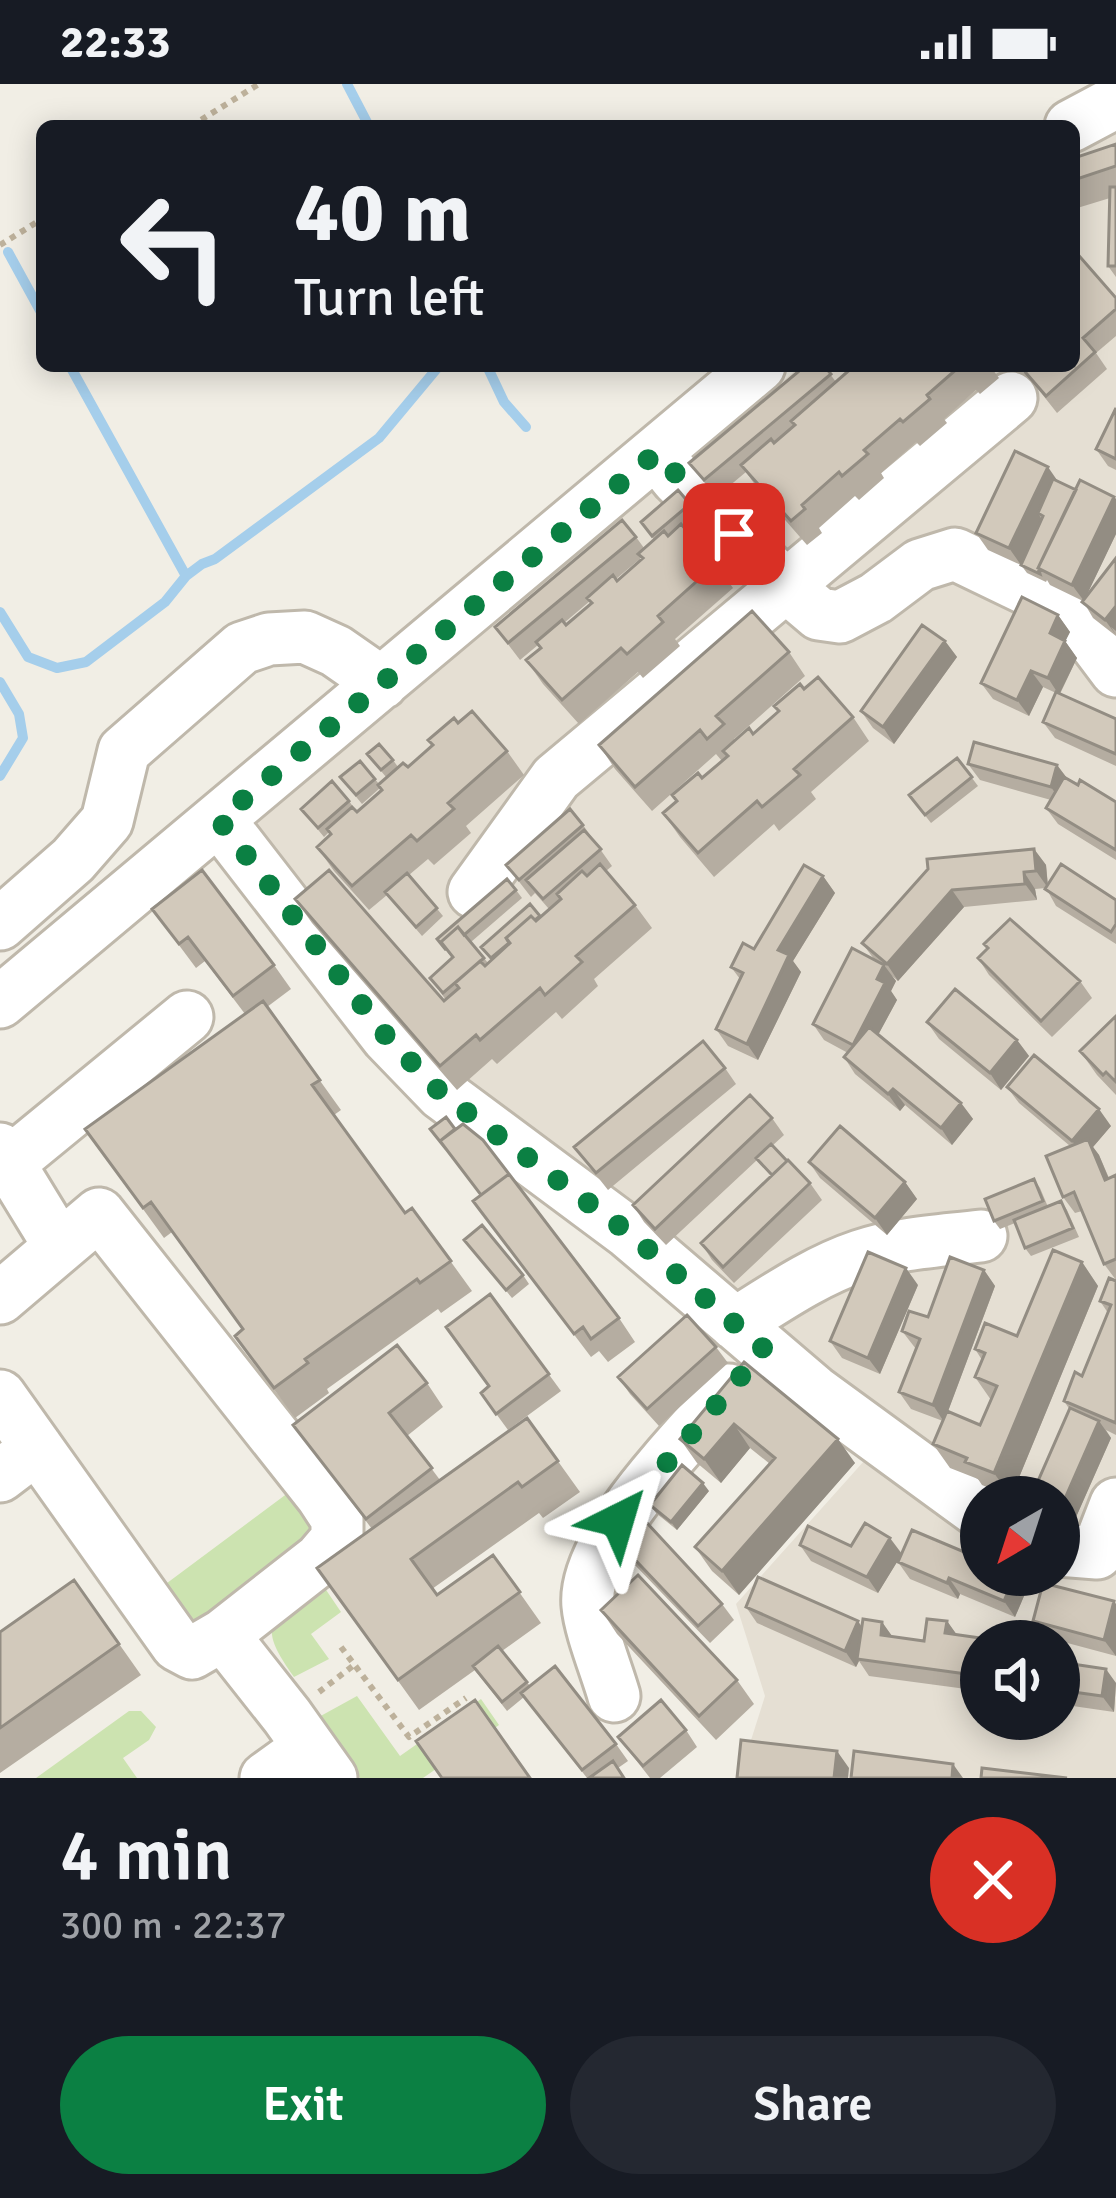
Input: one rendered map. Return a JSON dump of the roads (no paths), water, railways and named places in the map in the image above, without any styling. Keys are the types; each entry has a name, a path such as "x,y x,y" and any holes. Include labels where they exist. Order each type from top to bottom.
{"street":[{"path":"1080,121 1116,102"},
{"path":"0,1002 753,372"},
{"path":"474,892 556,778 1011,398"},
{"path":"656,453 819,614 840,617 876,598 920,565 955,554 1038,594 1077,619 1116,671"},
{"path":"0,924 73,860 107,821 124,751 242,648 269,639 305,637 336,651 382,683"},
{"path":"219,820 387,1037 442,1094 629,1233 814,1391 960,1499"},
{"path":"61,1247 5,1155 187,1018"},
{"path":"0,1298 99,1214 322,1496 337,1519 337,1539 320,1559 223,1635 192,1653 177,1645 18,1462 0,1396"},
{"path":"614,1696 587,1604 593,1564 618,1520 750,1336 801,1283 859,1256 909,1244 981,1236"},
{"path":"1080,1552 1096,1553 1116,1504"},
{"path":"223,1635 320,1763 266,1778"}],"waterway":[{"path":"347,84 366,120"},
{"path":"8,252 36,303"},
{"path":"73,372 186,576"},
{"path":"0,612 28,657 57,668 86,662 165,602 186,576 379,438 434,372"},
{"path":"490,372 504,402 526,427"},
{"path":"0,682 19,714 23,738 0,776"}]}
